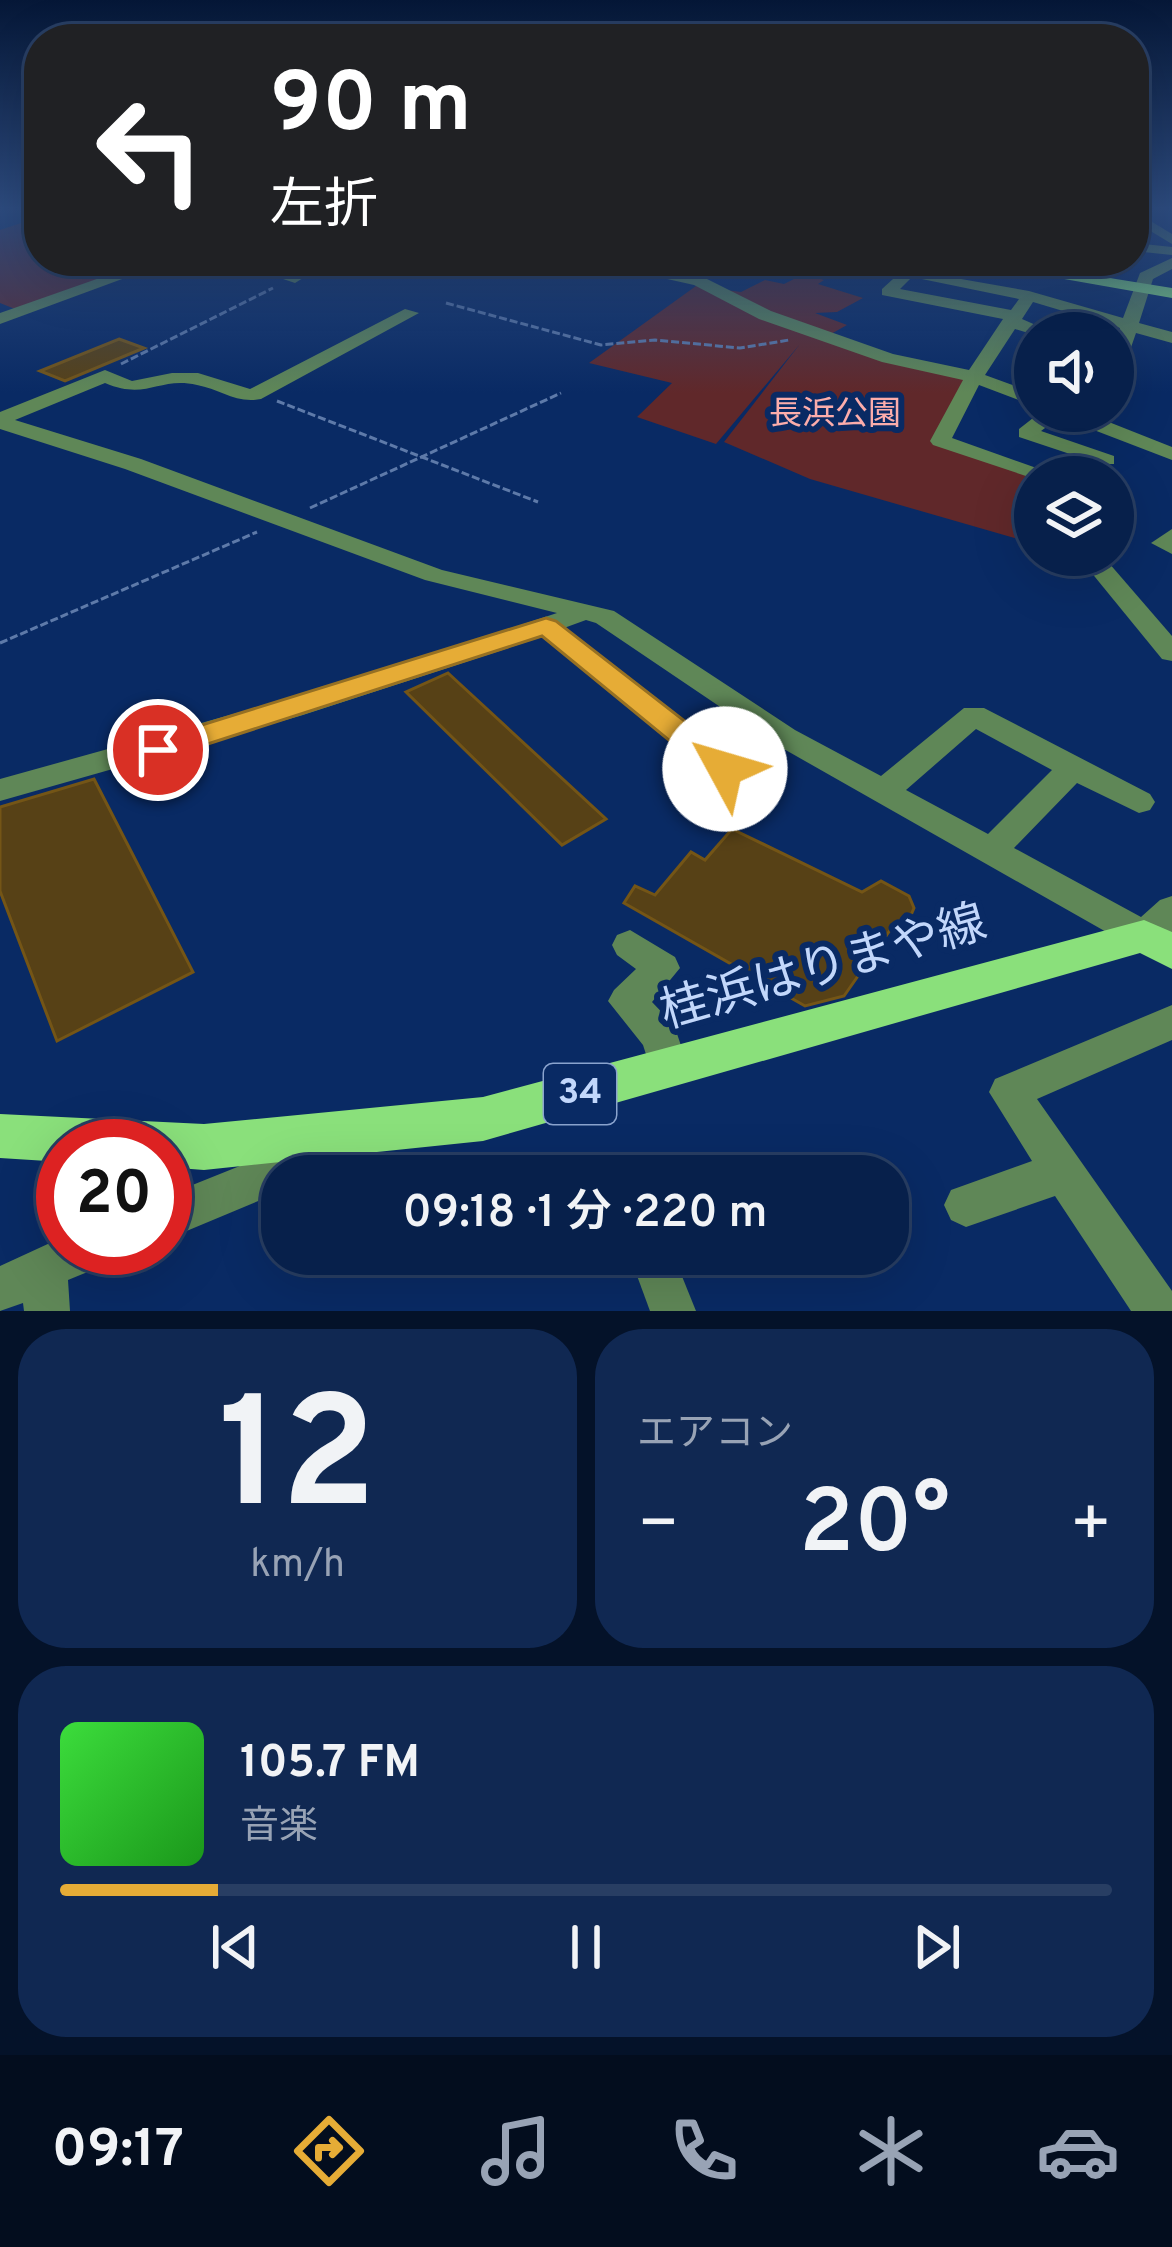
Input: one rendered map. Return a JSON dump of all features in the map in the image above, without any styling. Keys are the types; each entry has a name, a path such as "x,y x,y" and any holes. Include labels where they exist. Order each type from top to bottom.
{"main road":[{"path":"1066,276 1172,293"},
{"name":"桂浜はりまや線","path":"0,1136 204,1147 368,1135 483,1119 1163,932"}],"street":[{"path":"0,319 121,276"},
{"path":"704,276 765,315 889,358 974,377 1014,392"},
{"path":"905,276 889,292 1013,318"},
{"path":"929,276 1086,312"},
{"path":"1133,312 1146,276"},
{"path":"1014,465 940,441 974,377 1029,296"},
{"path":"0,420 105,376 131,386 155,378 199,379 244,396 259,393 411,313"},
{"path":"1134,326 1172,338"},
{"path":"0,420 434,575 605,617 785,737 882,793 989,852 1163,932"},
{"path":"1028,432 1079,456"},
{"path":"1129,432 1162,449 1172,434"},
{"path":"1172,536 1162,543 1172,548"},
{"path":"1113,576 1161,618 1172,653"},
{"path":"0,790 178,744 581,613"},
{"path":"546,626 725,769"},
{"path":"882,793 974,716 1139,802"},
{"path":"989,852 1073,768"},
{"path":"630,945 662,968 627,1001 660,1036 669,1069"},
{"path":"1158,1311 1009,1092 1172,1022"},
{"path":"192,1207 368,1135"},
{"path":"966,1205 1063,1172"},
{"path":"659,1275 673,1311"},
{"path":"0,1291 45,1289"}],"path":[{"path":"76,386 281,276"},
{"path":"446,303 601,345 656,340 740,348 820,334"},
{"path":"259,393 538,502"},
{"path":"0,643 561,393"}],"green space":[{"path":"0,271 24,271 24,276 109,276 15,309 0,303"},
{"name":"長浜公園","path":"811,276 824,280 818,284 863,298 837,312 815,313 847,325 822,339 965,379 931,442 1014,470 1014,538 810,479 724,442 800,344 716,444 637,417 672,383 589,363 696,286 741,292 765,280 784,284"}],"building":[{"path":"119,339 144,348 65,381 40,371"},
{"path":"448,673 606,819 562,845 406,692"},
{"path":"94,779 193,972 57,1041 0,891 0,807"},
{"path":"732,829 862,892 881,881 909,896 914,908 908,922 893,926 844,996 805,1006 624,903 635,886 655,895 691,852 705,860"}],"route":[{"path":"158,750 546,626 725,769"}]}
